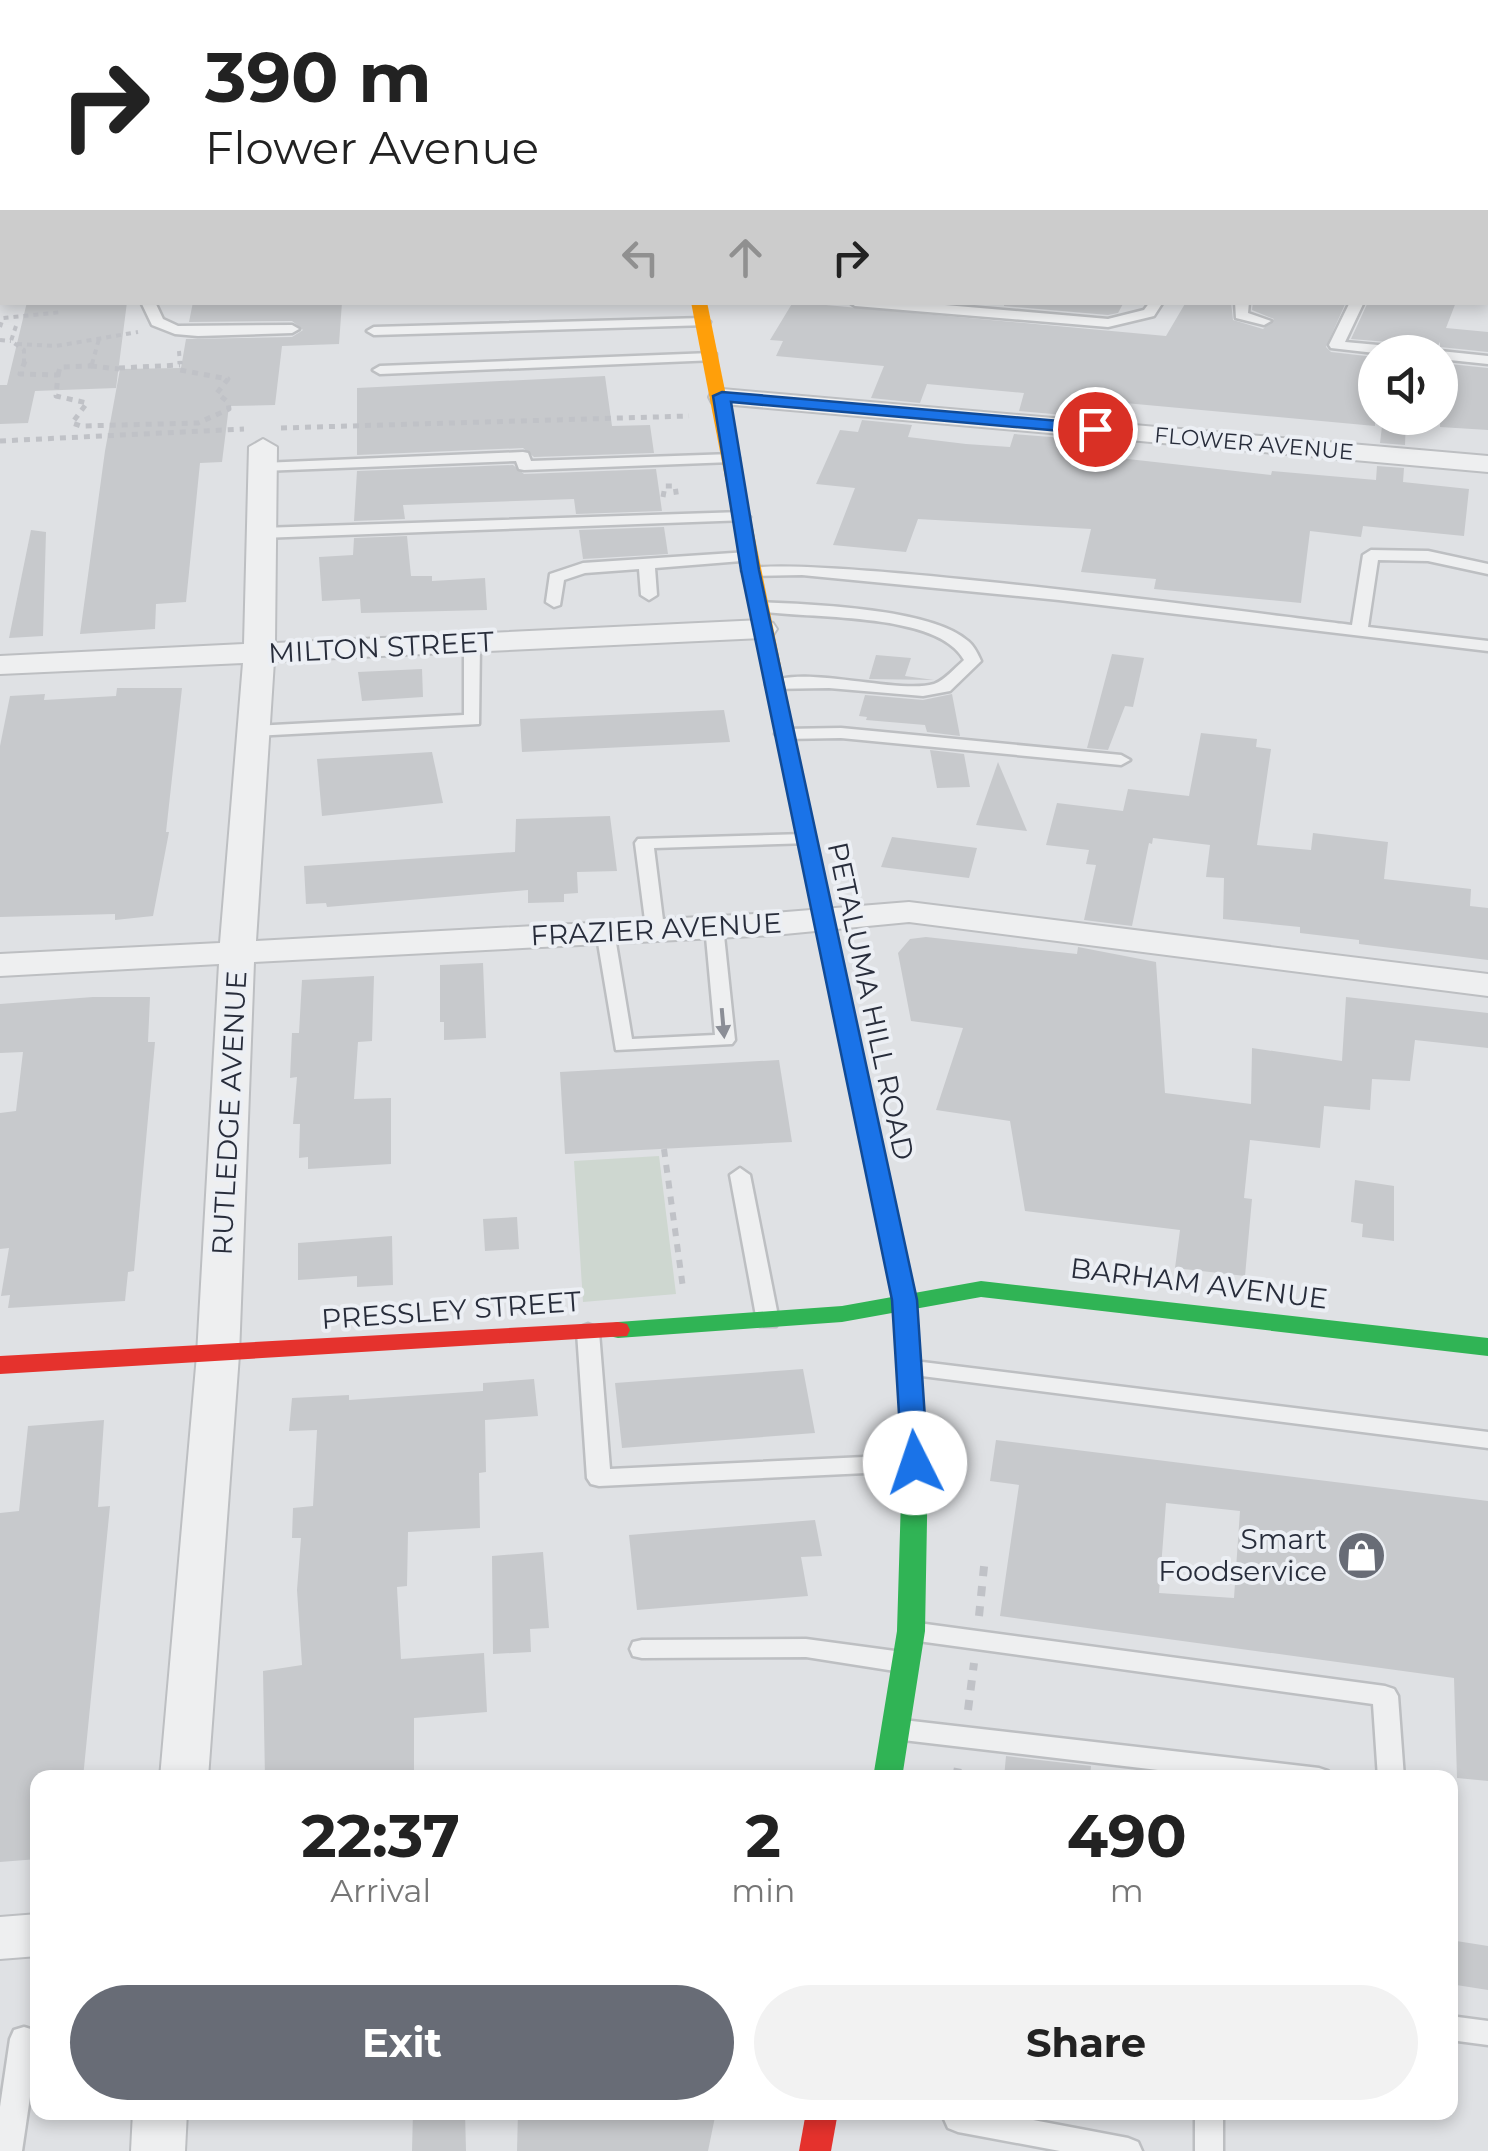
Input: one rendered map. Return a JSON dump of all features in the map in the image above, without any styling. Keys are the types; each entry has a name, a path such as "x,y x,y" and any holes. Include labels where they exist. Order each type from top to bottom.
{"main road":[{"name":"PETALUMA HILL ROAD","path":"701,312 723,406 760,618 904,1300 915,1463 911,1631 888,1770"},
{"name":"BARHAM AVENUE","path":"904,1300 981,1288 1488,1347"},
{"name":"PRESSLEY STREET","path":"0,1364 218,1356 768,1320 842,1314 904,1300"},
{"path":"815,2151 821,2120"}],"street":[{"name":"FLOWER AVENUE","path":"723,406 1488,464"},
{"name":"RUTLEDGE AVENUE","path":"185,1770 218,1356 237,952 258,653 263,443"},
{"name":"MILTON STREET","path":"0,666 472,643 760,618"},
{"name":"FRAZIER AVENUE","path":"0,965 909,912 1488,985"},
{"path":"0,1938 30,1936"},
{"path":"158,2151 160,2120"}],"lane":[{"path":"149,305 157,322 176,330 292,329"},
{"path":"891,305 1108,323 1149,313 1155,305"},
{"path":"1242,305 1241,315 1264,321"},
{"path":"1356,305 1336,345 1358,347"},
{"path":"374,330 701,312"},
{"path":"380,370 711,357"},
{"path":"1458,357 1488,360"},
{"path":"263,443 523,456 524,466 732,458"},
{"path":"261,532 742,517"},
{"path":"1358,631 1371,555 1428,556 1488,568"},
{"path":"554,602 556,578 583,568 749,564 1488,646"},
{"path":"647,565 649,595"},
{"path":"760,618 812,610 916,626 963,644 973,660 944,686 924,692 774,684"},
{"path":"253,731 473,720 472,643"},
{"path":"784,734 841,733 1121,760"},
{"path":"655,928 644,844 806,839"},
{"path":"605,931 623,1046 726,1040 714,926"},
{"path":"740,1175 768,1320"},
{"path":"588,1332 599,1478 915,1463"},
{"path":"909,1369 1488,1440"},
{"path":"911,1631 1385,1696 1391,1770"},
{"path":"642,1649 806,1648 907,1662"},
{"path":"895,1730 1248,1770"},
{"path":"1458,2029 1488,2034"},
{"path":"8,2151 24,2039"},
{"path":"963,2120 1128,2151"},
{"path":"1209,2120 1209,2151"}],"path":[{"path":"0,326 2,318 62,312"},
{"path":"47,314 48,322"},
{"path":"13,343 16,326"},
{"path":"0,340 56,346 81,338 118,338 147,328"},
{"path":"176,330 180,365 180,370 228,379 217,394 228,402 229,409 222,415 184,427 149,422 87,429 72,423 87,404 56,396 60,367 119,370 180,365"},
{"path":"92,366 99,339"},
{"path":"13,343 24,350 20,374 58,375"},
{"path":"0,441 263,443 723,406"},
{"path":"664,1149 684,1299"}],"shaded area":[{"path":"659,1156 676,1294 583,1302 574,1161"}],"building":[{"path":"26,305 127,305 116,388 35,391 28,423 0,424 0,385 7,385"},
{"path":"192,305 342,305 339,344 282,346 275,405 229,406 222,462 200,463 186,602 156,604 155,629 80,634 120,369 181,368 186,339 292,337 303,330 292,321 189,322"},
{"path":"791,305 1166,336 1184,305 1231,305 1233,320 1263,329 1274,319 1252,310 1253,305 1345,305 1326,347 1331,352 1358,355 1358,424 1125,403 1120,420 1019,411 1024,393 927,384 920,403 871,398 884,366 776,356 783,341 770,340"},
{"path":"1122,305 1118,313 1108,315 1004,306"},
{"path":"1367,305 1455,305 1446,328 1488,332 1488,352 1458,349 1458,335 1358,335 1358,340 1351,339"},
{"path":"1458,365 1488,368 1488,430 1458,428"},
{"path":"605,376 612,426 650,425 654,453 534,457 523,448 357,455 357,388"},
{"path":"862,420 912,425 908,437 966,444 1010,447 1014,434 1114,442 1110,457 1271,475 1272,471 1376,480 1377,466 1404,468 1403,482 1469,489 1464,536 1363,526 1361,537 1310,531 1301,603 1154,589 1156,579 1081,572 1091,529 918,519 906,552 833,545 855,488 816,484 840,430 858,432"},
{"path":"1381,435 1405,435 1405,445 1380,443"},
{"path":"513,465 524,474 656,469 662,511 576,514 574,499 403,505 405,519 354,521 357,471"},
{"path":"664,527 668,554 583,559 579,530"},
{"path":"31,530 46,532 43,636 9,638"},
{"path":"407,536 411,576 432,576 432,581 485,578 487,610 361,613 360,599 322,601 319,557 353,555 354,538"},
{"path":"1112,654 1144,658 1133,707 1125,706 1108,750 1087,748"},
{"path":"876,655 911,658 905,676 934,680 869,679"},
{"path":"422,669 423,697 362,701 358,672"},
{"path":"117,688 182,688 169,832 153,916 115,920 115,914 0,917 0,746 10,696 45,694 44,700 116,696"},
{"path":"952,694 960,736 927,732 925,725 866,720 867,717 859,716 865,695 923,700"},
{"path":"724,710 730,742 522,752 520,719"},
{"path":"1201,733 1257,739 1256,747 1271,749 1257,845 1311,850 1313,833 1388,842 1384,879 1471,889 1470,906 1488,908 1488,960 1359,944 1359,940 1300,933 1300,927 1223,919 1224,878 1206,877 1210,845 1153,838 1132,926 1084,920 1096,865 1086,864 1089,850 1046,845 1057,803 1123,811 1128,789 1189,796"},
{"path":"930,750 964,754 970,787 937,788"},
{"path":"432,752 443,803 322,816 317,759"},
{"path":"998,762 1027,831 976,825"},
{"path":"610,816 617,871 577,872 578,893 564,894 564,902 528,903 528,890 327,907 326,903 306,904 304,866 515,852 516,819"},
{"path":"892,837 977,848 969,878 881,867"},
{"path":"926,937 1077,954 1078,947 1156,962 1165,1093 1251,1104 1252,1048 1342,1061 1346,997 1488,1013 1488,1048 1415,1040 1410,1081 1372,1079 1370,1110 1324,1106 1320,1148 1250,1140 1244,1198 1252,1199 1245,1276 1175,1268 1180,1230 1025,1211 1010,1121 936,1110 963,1028 911,1021 898,953 910,939"},
{"path":"483,963 486,1038 444,1040 444,1022 440,1022 440,965"},
{"path":"374,976 372,1041 358,1042 354,1099 391,1098 391,1164 308,1169 308,1157 299,1158 300,1124 293,1124 297,1077 290,1078 292,1033 299,1033 302,980"},
{"path":"150,997 148,1042 155,1042 134,1271 128,1272 125,1301 8,1308 10,1295 1,1296 9,1248 0,1249 0,1113 16,1111 23,1052 0,1053 0,1004"},
{"path":"779,1060 792,1142 565,1154 560,1072"},
{"path":"1355,1180 1394,1186 1394,1241 1362,1237 1363,1224 1351,1222"},
{"path":"517,1217 519,1249 485,1251 483,1219"},
{"path":"392,1236 393,1285 357,1287 357,1276 298,1280 298,1243"},
{"path":"803,1369 815,1433 622,1448 615,1383"},
{"path":"534,1379 538,1416 485,1420 486,1472 479,1473 480,1528 408,1532 407,1586 397,1587 401,1659 484,1653 487,1712 414,1718 414,1770 265,1770 263,1671 302,1665 297,1590 301,1538 292,1538 293,1508 313,1506 317,1430 289,1431 292,1398 349,1395 349,1400 483,1391 483,1383"},
{"path":"104,1420 98,1507 110,1506 84,1770 30,1770 30,1860 0,1862 0,1513 19,1511 28,1426"},
{"path":"996,1440 1488,1501 1488,1781 1458,1778 1454,1678 1000,1616 1019,1485 990,1481","holes":["1166,1503 1240,1511 1234,1598 1159,1593"]},
{"path":"815,1520 822,1556 801,1557 808,1596 637,1610 629,1535"},
{"path":"543,1552 549,1628 530,1629 531,1652 493,1654 492,1556"},
{"path":"1006,1756 1091,1766 1091,1770 1005,1770"},
{"path":"1458,1941 1488,1946 1488,1990 1458,1985"},
{"path":"413,2120 465,2120 466,2151 412,2151"},
{"path":"518,2120 714,2120 708,2151 517,2151"}],"traffic: fast":[{"path":"618,1330 842,1314 981,1289 1488,1347"},
{"path":"888,1770 911,1631 915,1465"}],"traffic: slow":[{"path":"700,305 785,735"}],"traffic: jam":[{"path":"785,735 904,1301 915,1465"},
{"path":"0,1365 618,1330"},
{"path":"815,2151 821,2120"}],"place":[{"name":"Smart Foodservice","path":"1362,1555"}],"route":[{"path":"915,1463 904,1300 750,570 722,396 1095,429"}]}
